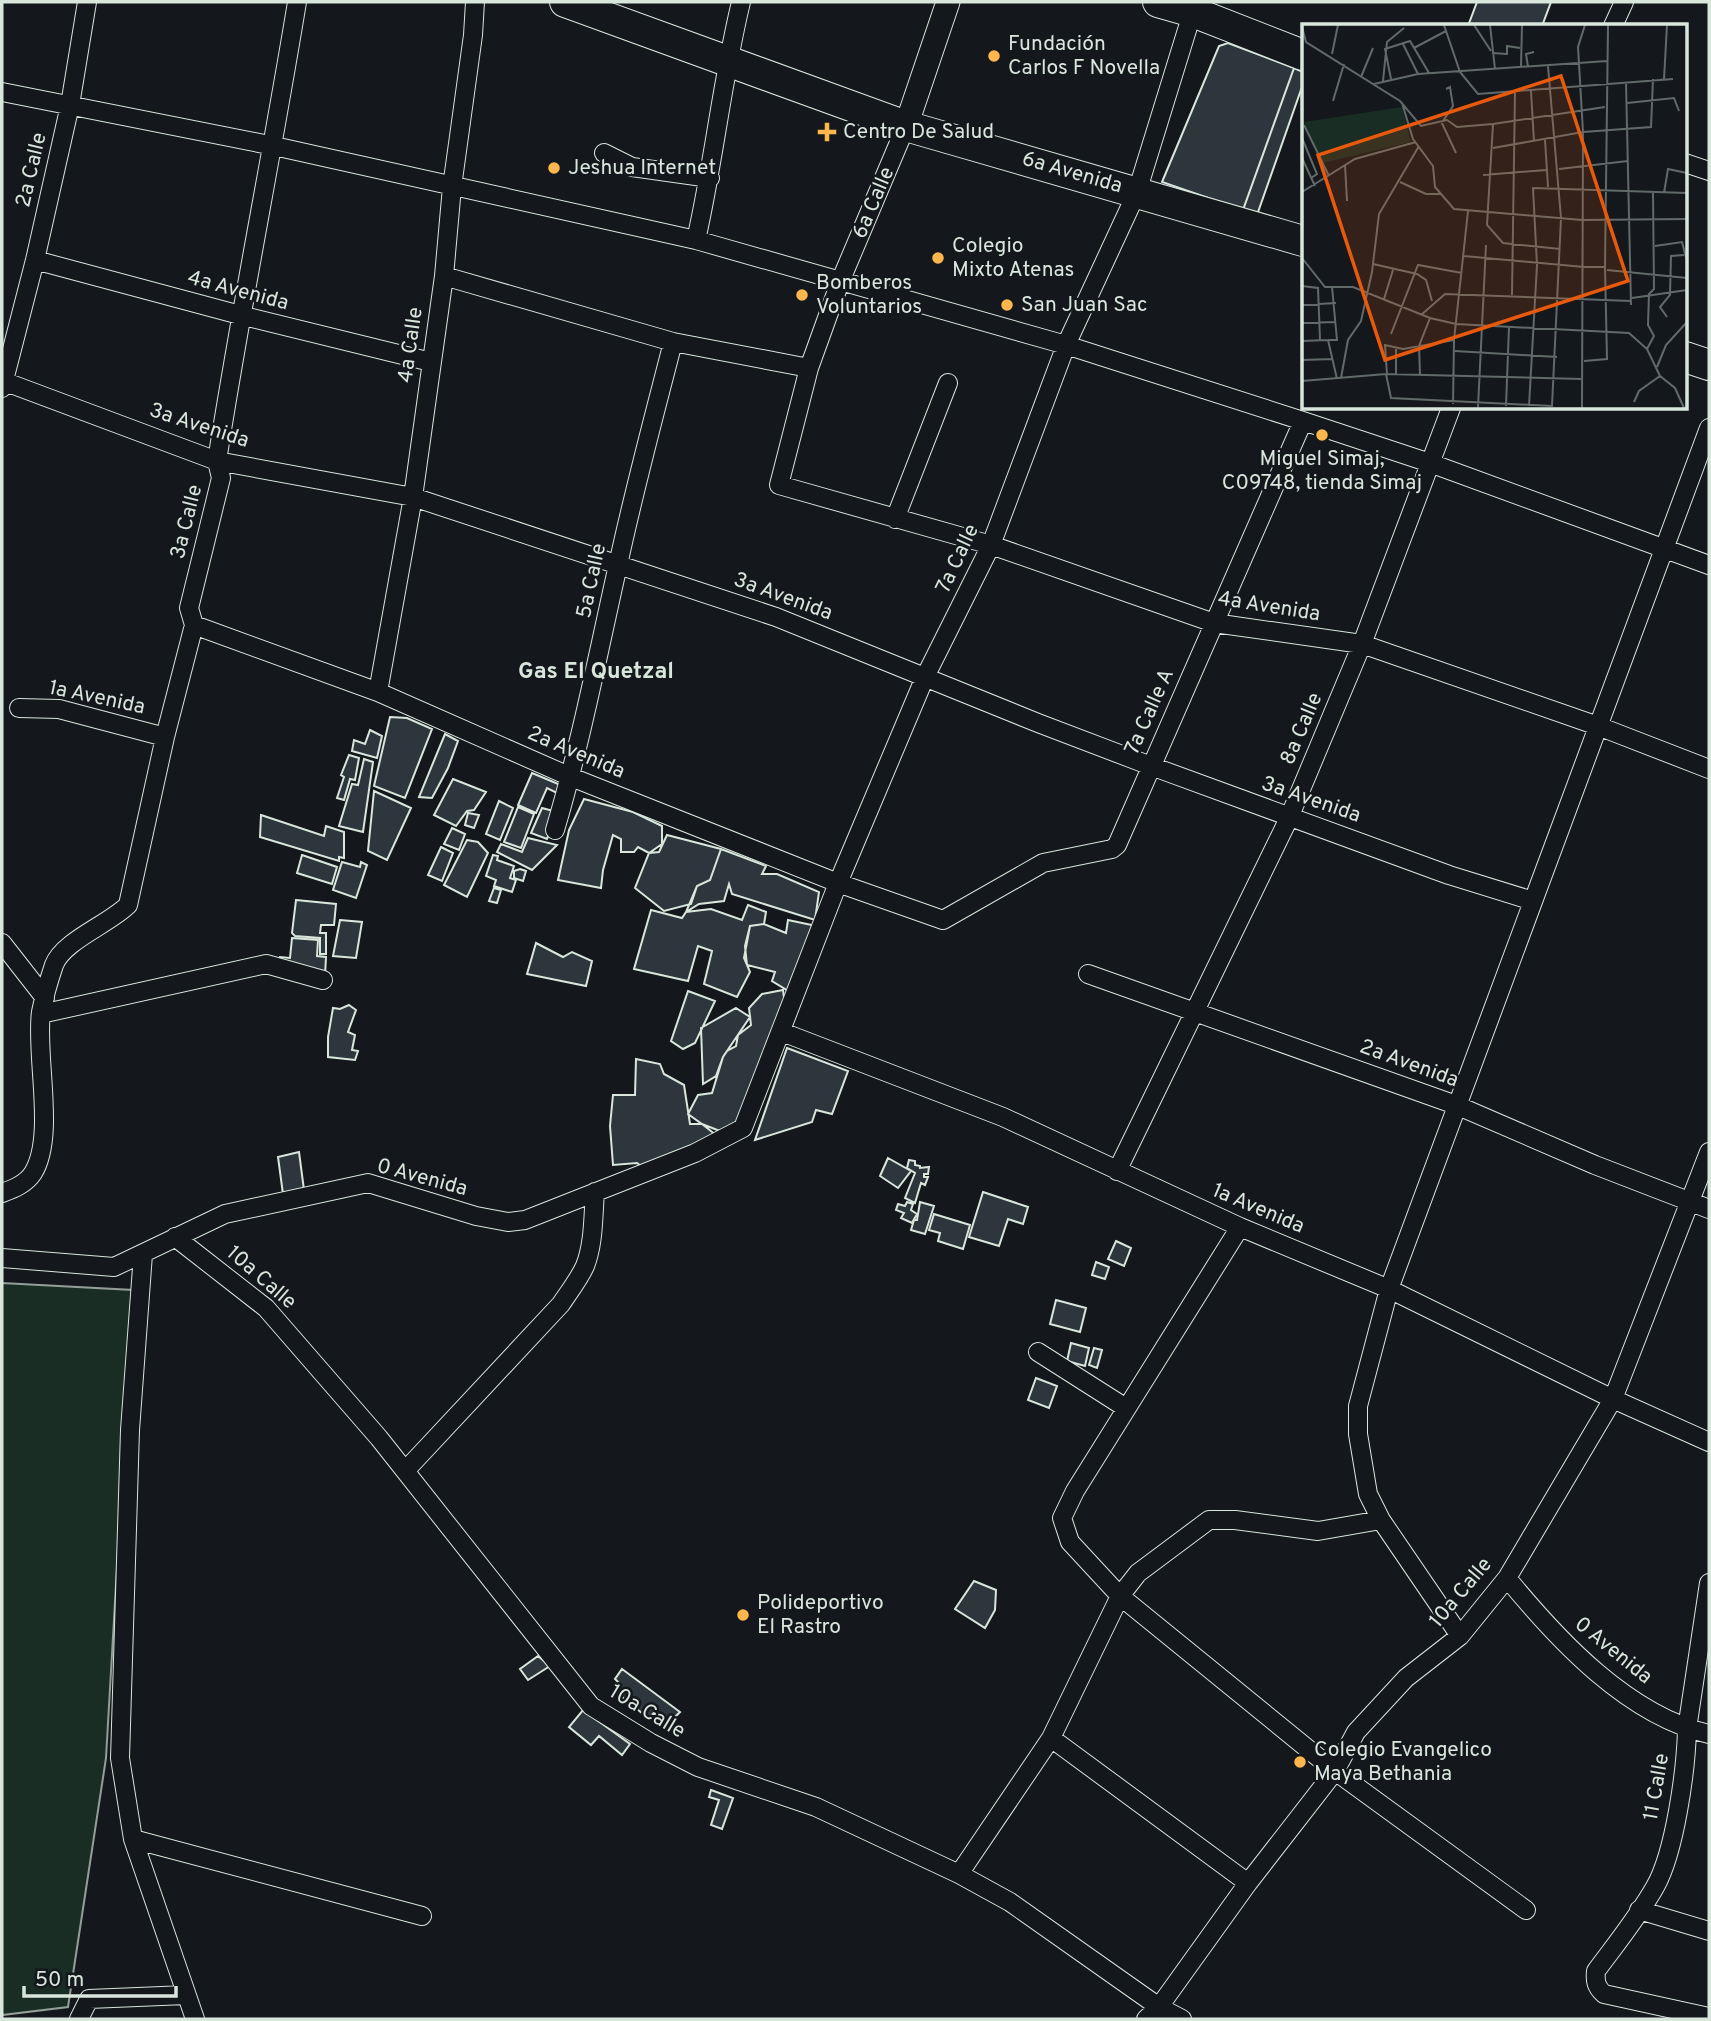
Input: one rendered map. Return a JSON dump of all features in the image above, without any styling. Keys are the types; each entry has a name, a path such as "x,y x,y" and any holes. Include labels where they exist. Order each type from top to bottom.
{"main road":[{"name":"6a Avenida","path":"565,2 906,125 1302,242"},
{"path":"1158,2 1194,7 1302,55"},
{"path":"1686,357 1709,365"}],"street":[{"name":"2a Calle","path":"3,384 35,260 70,105 87,2"},
{"name":"3a Calle","path":"2,1193 16,1189 33,1175 40,1157 44,1125 43,1006 55,963 63,950 117,916 128,905 165,737 194,625 189,608 221,478 217,461 240,315 274,146 297,2"},
{"name":"4a Calle","path":"378,692 413,496 444,276 475,2"},
{"path":"696,240 710,178 727,61 741,2"},
{"name":"6a Calle","path":"779,485 809,369 840,282 906,125 948,2"},
{"path":"1615,24 1624,2"},
{"name":"7a Calle","path":"743,1129 838,883 925,677 991,545 1066,345 1137,192 1194,7"},
{"path":"2,92 274,146 696,240 1066,345 1303,421 1430,463 1709,565"},
{"path":"604,153 632,167 710,178"},
{"path":"1686,163 1709,171"},
{"name":"4a Avenida","path":"35,260 240,315 431,362"},
{"path":"444,276 673,342 809,369"},
{"name":"5a Calle","path":"555,830 571,777 618,564 673,342"},
{"path":"895,519 948,383"},
{"name":"3a Avenida","path":"3,384 217,461 413,496 776,617 1289,818 1349,837 1449,875 1533,901"},
{"name":"8a Calle","path":"1117,1171 1289,818 1362,644 1450,410"},
{"name":"7a Calle A","path":"943,920 1043,863 1112,849 1117,845 1303,421"},
{"path":"1460,1636 1381,1520 1368,1494 1358,1434 1357,1406 1389,1289 1709,428"},
{"name":"4a Avenida","path":"779,485 991,545 1214,623 1362,644 1598,726 1709,769"},
{"name":"2a Avenida","path":"194,625 378,692 571,777 838,883 943,920"},
{"name":"1a Avenida","path":"19,708 59,709 165,737"},
{"path":"2,943 43,1006 266,964 323,980"},
{"name":"2a Avenida","path":"1088,974 1456,1105 1595,1166 1709,1209"},
{"name":"1a Avenida","path":"782,1032 1003,1117 1240,1227 1389,1289 1709,1443"},
{"name":"0 Avenida","path":"2,1258 114,1267 225,1214 368,1183 476,1216 508,1222 525,1220 695,1153 743,1129"},
{"name":"10a Calle","path":"1153,2013 1248,1883 1335,1771 1356,1732 1406,1678 1460,1636 1507,1578 1613,1399 1709,1152"},
{"path":"405,1471 567,1296 584,1268 590,1249 595,1192"},
{"path":"1240,1227 1074,1491 1062,1518 1070,1542 1121,1596 1335,1771 1525,1910"},
{"name":"10a Calle","path":"176,1237 266,1308 405,1471 591,1706 651,1744 698,1768 816,1807 959,1874 1010,1902 1153,2013 1182,2019"},
{"path":"143,1255 130,1430 120,1758 133,1839 195,2019"},
{"path":"1038,1352 1126,1408"},
{"path":"959,1874 1051,1738 1121,1596 1138,1573 1209,1520 1235,1520 1318,1531 1381,1520"},
{"name":"0 Avenida","path":"1507,1578 1543,1622 1587,1664 1634,1700 1687,1729 1709,1734"},
{"name":"11 Calle","path":"1709,1583 1677,1812 1666,1858 1656,1886 1596,1971 1595,1980 1598,1989 1604,1994 1709,2017"},
{"path":"1051,1738 1248,1883"},
{"path":"133,1839 422,1916"},
{"path":"1639,1910 1709,1931"},
{"path":"79,2019 89,1999 186,1995"}],"green space":[{"path":"2,1283 133,1290 106,1758 68,2007 2,2015"}],"building":[{"path":"1477,2 1551,2 1543,24 1469,24"},
{"path":"1228,43 1294,68 1243,210 1162,182 1219,46"},
{"path":"1294,68 1302,72 1302,87 1257,215 1243,210"},
{"path":"390,717 407,718 432,729 405,798 374,786"},
{"path":"370,730 382,736 377,758 352,751 354,740 365,744"},
{"path":"445,734 458,741 448,768 432,798 419,797"},
{"path":"349,755 359,758 355,780 350,779 344,800 337,798 344,777 341,775"},
{"path":"364,759 373,762 363,832 339,826 352,784 358,785"},
{"path":"532,773 563,786 559,794 547,788 536,813 518,805"},
{"path":"453,779 486,792 474,810 467,811 456,826 434,815"},
{"path":"374,791 411,808 387,860 368,851"},
{"path":"584,799 633,812 662,826 662,844 649,853 638,847 634,852 621,852 621,839 613,835 601,888 558,880 569,830"},
{"path":"499,801 513,808 500,840 486,834"},
{"path":"518,807 534,814 521,848 504,842"},
{"path":"542,808 557,812 547,839 531,833"},
{"path":"468,813 479,815 474,828 465,825"},
{"path":"261,815 324,836 326,826 344,832 344,858 339,857 339,861 260,837"},
{"path":"452,828 465,834 459,850 444,844"},
{"path":"667,835 721,849 710,880 697,886 691,904 664,911 635,888 649,853 659,852"},
{"path":"528,838 557,845 532,870 497,852 501,844 522,852"},
{"path":"467,840 478,842 488,853 467,897 444,885"},
{"path":"441,847 453,853 442,881 428,875"},
{"path":"721,849 766,866 762,874 777,874 819,892 815,920 732,894 729,884 724,901 699,904 686,912 697,886 710,880"},
{"path":"302,855 337,867 332,884 297,873"},
{"path":"493,855 498,856 497,860 514,866 510,878 516,880 512,892 494,886 496,880 486,876"},
{"path":"342,862 360,867 361,862 367,865 356,898 333,890"},
{"path":"514,871 526,871 523,881 514,878"},
{"path":"494,888 501,890 497,903 489,901"},
{"path":"296,900 336,904 334,925 321,925 320,933 326,933 326,954 320,954 320,938 295,936 292,933"},
{"path":"748,905 766,912 764,924 750,926 744,958 750,972 737,997 704,984 712,951 698,946 688,981 634,969 651,910 682,918 686,912 711,909 742,920"},
{"path":"340,920 362,922 356,958 333,956"},
{"path":"788,920 821,927 795,995 772,981 775,972 747,965 745,946 750,926 764,924 786,933"},
{"path":"292,938 318,940 317,956 326,957 325,976 279,964 280,957 290,958"},
{"path":"536,943 563,957 572,952 592,961 586,986 527,974"},
{"path":"783,990 785,1005 753,1088 730,1135 702,1124 688,1114 698,1095 712,1093 723,1057 736,1046 738,1035 751,1025 749,1008 762,994"},
{"path":"688,991 715,1001 695,1043 683,1049 671,1041"},
{"path":"349,1005 356,1010 348,1032 355,1035 352,1050 358,1051 355,1060 328,1057 333,1008 340,1009"},
{"path":"736,1008 750,1017 723,1057 716,1076 703,1084 701,1028"},
{"path":"787,1048 848,1071 832,1114 816,1110 812,1122 755,1140"},
{"path":"636,1059 660,1064 664,1074 684,1085 690,1124 702,1124 716,1135 649,1172 637,1163 613,1165 610,1126 613,1095 635,1095"},
{"path":"299,1152 304,1190 283,1194 278,1157"},
{"path":"888,1158 911,1171 898,1188 880,1176"},
{"path":"909,1160 915,1161 915,1165 920,1168 929,1167 928,1174 924,1174 924,1177 928,1177 925,1185 921,1183 915,1203 905,1198 915,1173 907,1168"},
{"path":"983,1192 1028,1207 1023,1224 1008,1219 999,1246 969,1237"},
{"path":"907,1202 913,1204 911,1210 917,1214 912,1223 901,1218 904,1213 896,1210 898,1204 905,1206"},
{"path":"920,1202 934,1206 925,1234 911,1230 914,1220 917,1220"},
{"path":"934,1214 970,1225 963,1249 938,1241 940,1233 929,1230"},
{"path":"1116,1241 1131,1248 1124,1266 1108,1259"},
{"path":"1096,1262 1109,1267 1105,1279 1092,1275"},
{"path":"1056,1300 1086,1308 1080,1332 1050,1324"},
{"path":"1071,1343 1089,1348 1085,1366 1067,1361"},
{"path":"1094,1348 1102,1350 1097,1368 1089,1365"},
{"path":"1036,1378 1057,1386 1049,1408 1028,1400"},
{"path":"974,1581 996,1590 995,1610 985,1628 955,1609"},
{"path":"538,1656 550,1666 528,1680 520,1669"},
{"path":"622,1669 680,1712 669,1723 654,1713 648,1718 617,1693 621,1685 615,1679"},
{"path":"583,1710 630,1744 622,1755 599,1736 591,1745 569,1727"},
{"path":"711,1790 733,1798 722,1829 711,1825 719,1800 709,1797"}],"place":[{"name":"Fundación Carlos F Novella","path":"994,56"},
{"name":"Centro De Salud","path":"827,132"},
{"name":"Jeshua Internet","path":"554,168"},
{"name":"Colegio Mixto Atenas","path":"938,258"},
{"name":"Bomberos Voluntarios","path":"802,295"},
{"name":"San Juan Sac","path":"1007,305"},
{"name":"Miguel Simaj, C09748, tienda Simaj","path":"1322,435"},
{"name":"Polideportivo El Rastro","path":"743,1615"},
{"name":"Colegio Evangelico Maya Bethania","path":"1300,1762"}],"district":[{"name":"Gas El Quetzal","path":"596,672"}]}
